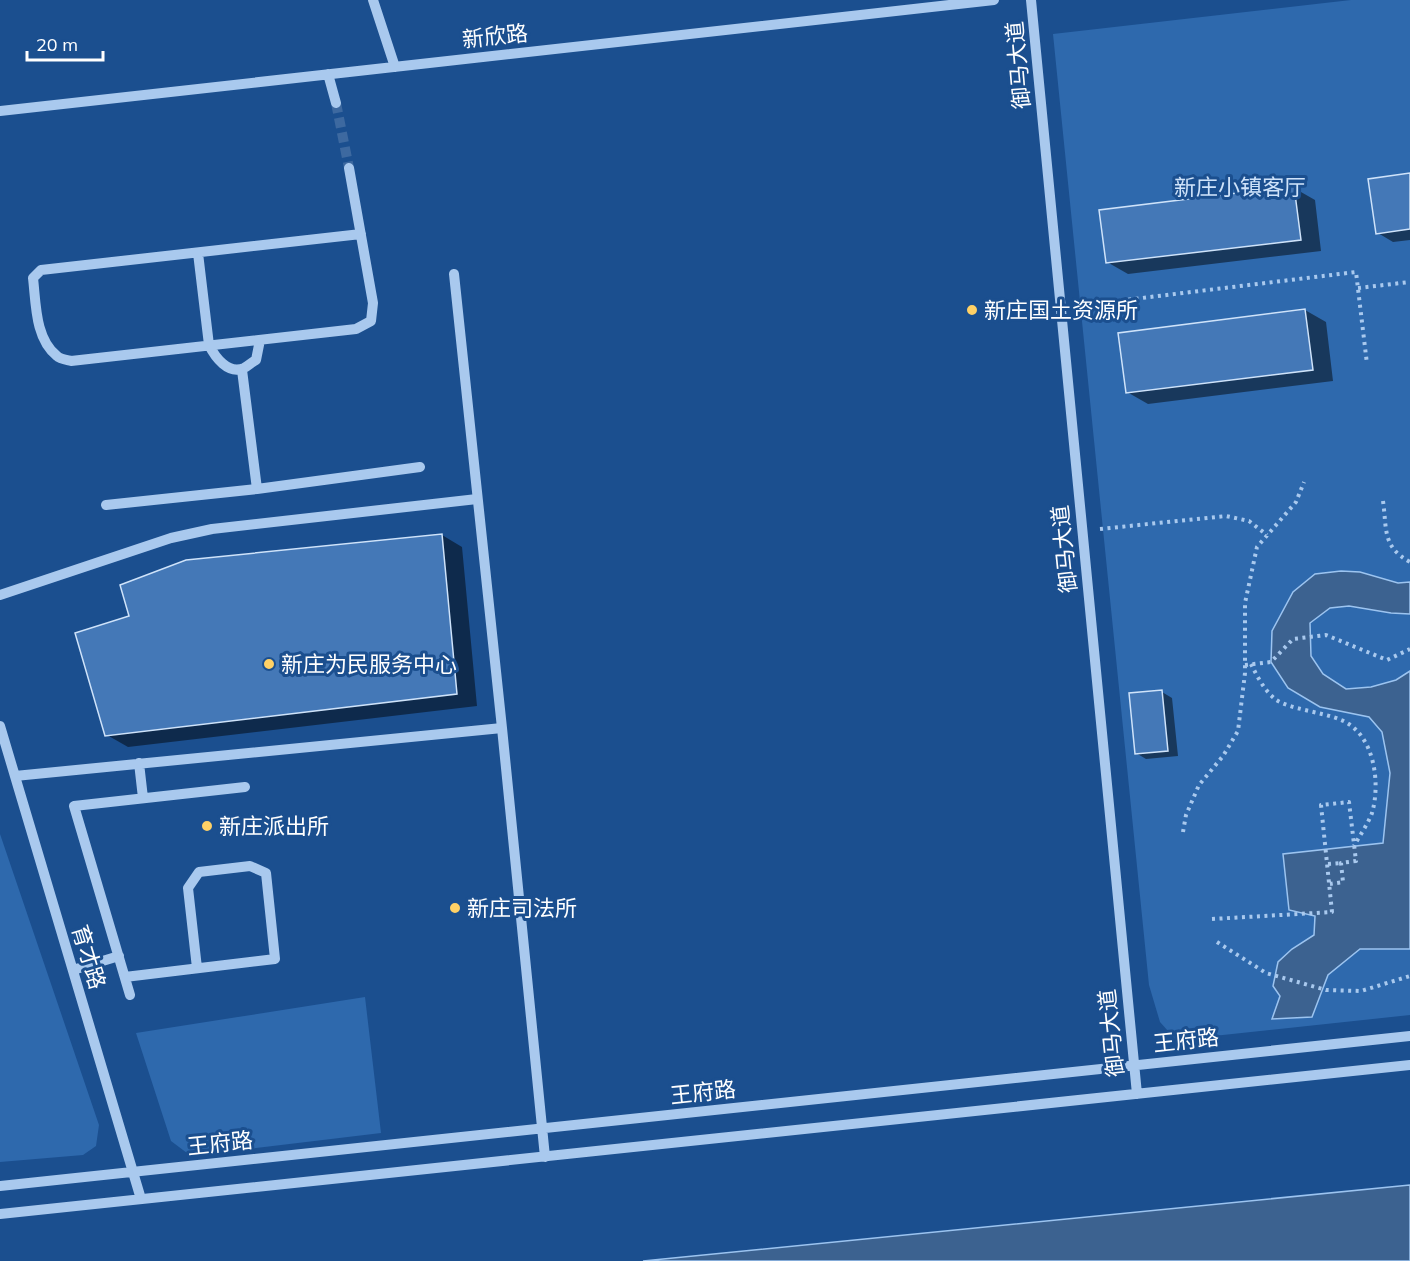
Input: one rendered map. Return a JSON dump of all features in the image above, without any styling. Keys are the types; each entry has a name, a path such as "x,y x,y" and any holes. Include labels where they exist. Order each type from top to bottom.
{"street":[{"path":"374,0 395,67"},
{"name":"新欣路","path":"0,111 994,0"},
{"name":"御马大道","path":"1032,0 1137,1094"},
{"path":"328,74 336,102"},
{"path":"349,168 361,234 373,303 371,321 356,329 71,361 58,357 46,343 38,322 33,278 41,270 361,234"},
{"path":"198,253 209,345 215,358 230,368 242,369 256,360 260,340"},
{"path":"454,274 545,1156"},
{"path":"242,369 257,489"},
{"path":"106,505 257,489 420,467"},
{"path":"0,595 171,538 212,529 477,499"},
{"name":"育才路","path":"0,726 141,1199"},
{"path":"15,776 502,728"},
{"path":"139,764 143,798"},
{"path":"130,995 74,806 245,787"},
{"path":"125,977 275,959 266,873 250,866 199,872 188,888 197,968"},
{"path":"73,970 119,956"},
{"name":"王府路","path":"0,1186 1410,1036"},
{"path":"0,1214 1410,1065"}],"path":[{"path":"1061,308 1356,272 1367,364"},
{"path":"1358,288 1410,282"},
{"path":"1183,832 1186,815 1199,785 1223,756 1238,731 1245,665 1245,603 1257,547 1296,502 1304,482"},
{"path":"1383,501 1389,545 1399,556 1410,562"},
{"path":"1082,530 1226,516 1249,521 1268,535"},
{"path":"1245,665 1271,662 1293,639 1326,635 1387,660 1410,649"},
{"path":"1251,664 1260,683 1275,700 1342,720 1360,732 1368,748 1375,773 1374,799 1371,815 1354,846"},
{"path":"1212,919 1332,912 1321,805 1349,802 1356,861 1328,864"},
{"path":"1330,884 1343,882 1341,863"},
{"path":"1217,942 1266,973 1326,990 1361,991 1410,976"}],"green space":[{"name":"新庄小镇客厅","path":"1351,0 1410,0 1410,1015 1176,1040 1160,1022 1149,985 1053,34"},
{"path":"0,834 99,1125 96,1146 83,1155 0,1162"},
{"path":"365,997 381,1133 191,1156 171,1141 136,1033"}],"shaded area":[{"path":"1341,571 1360,572 1398,583 1410,582 1410,614 1349,606 1330,608 1310,623 1311,656 1323,674 1346,689 1371,687 1396,680 1410,671 1410,949 1360,949 1328,975 1312,1017 1272,1019 1280,996 1273,986 1278,962 1292,949 1314,935 1315,916 1289,910 1283,854 1383,843 1390,773 1382,732 1369,717 1320,707 1288,688 1271,662 1272,631 1293,592 1315,574"},
{"path":"1410,1185 1410,1261 643,1261"}],"building":[{"path":"1410,173 1410,229 1376,234 1368,179"},
{"path":"1294,186 1301,240 1106,263 1099,210"},
{"path":"1305,309 1313,370 1126,393 1118,333"},
{"name":"新庄为民服务中心","path":"442,534 457,694 105,736 75,633 129,616 120,585 186,560"},
{"path":"1162,690 1168,751 1135,754 1129,693"}],"tunnel":[{"path":"336,103 349,168"}],"place":[{"name":"新庄国土资源所","path":"972,310"},
{"name":"新庄为民服务中心","path":"269,664"},
{"name":"新庄派出所","path":"207,826"},
{"name":"新庄司法所","path":"455,908"}]}
